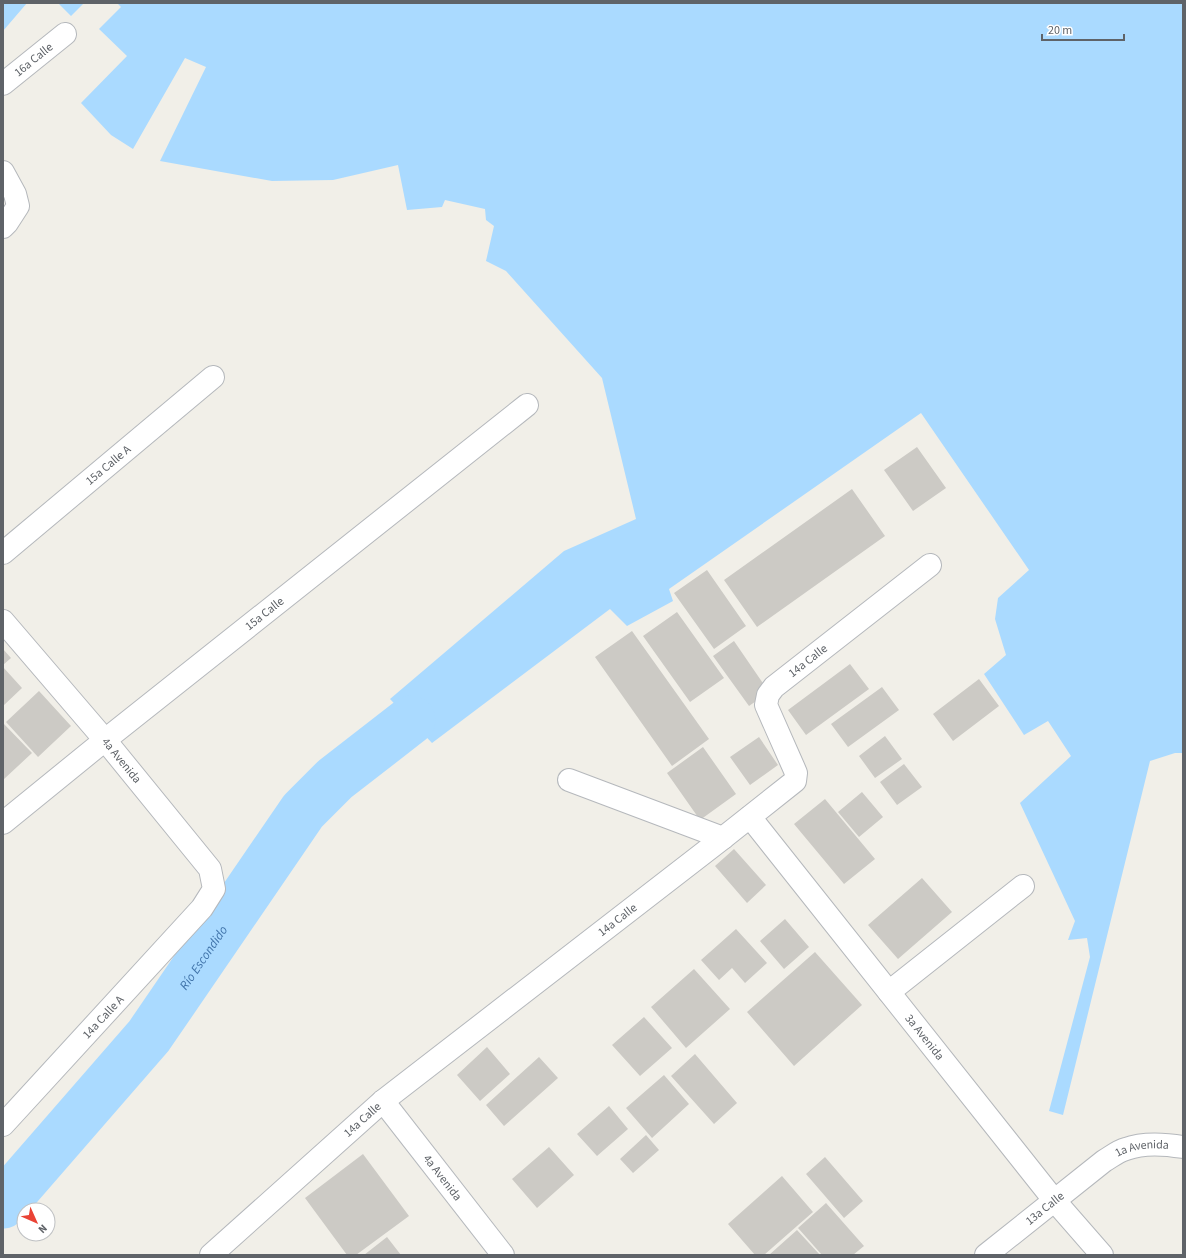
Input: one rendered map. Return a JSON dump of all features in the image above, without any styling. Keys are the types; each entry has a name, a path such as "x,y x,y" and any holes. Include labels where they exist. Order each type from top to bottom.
{"street":[{"name":"16a Calle","path":"3,84 64,34"},
{"path":"3,172 15,194 18,206 3,227"},
{"name":"15a Calle A","path":"3,553 213,377"},
{"name":"15a Calle","path":"3,823 105,740 527,405"},
{"name":"14a Calle","path":"211,1255 383,1100 795,781 796,774 793,766 766,705 768,695 774,687 930,565"},
{"name":"4a Avenida","path":"3,621 105,740 210,869 214,889 202,908"},
{"path":"569,780 723,838"},
{"name":"3a Avenida","path":"750,817 1054,1200 1102,1255"},
{"path":"889,992 1023,886"},
{"name":"14a Calle A","path":"3,1125 202,908"},
{"name":"4a Avenida","path":"383,1100 503,1255"},
{"name":"1a Avenida","path":"1104,1161 1126,1148 1161,1144 1183,1145"},
{"name":"13a Calle","path":"986,1255 1104,1161"}],"water":[{"path":"3,3 27,3 3,31"},
{"path":"58,3 84,3 71,16"},
{"path":"117,3 1183,3 1183,753 1175,753 1150,761 1063,1115 1049,1111 1090,957 1087,938 1068,940 1075,921 1020,803 1071,756 1048,721 1024,735 984,674 1006,655 995,619 998,598 1029,570 921,413 669,589 673,601 627,626 610,609 432,743 390,699 564,551 636,519 602,378 506,271 486,261 494,226 486,220 485,209 445,200 442,207 407,210 398,165 333,180 272,181 160,161 206,67 185,58 133,149 111,135 81,103 127,56 99,29 121,7"}],"building":[{"path":"917,447 946,488 913,511 884,470"},
{"path":"852,489 885,536 757,627 724,580"},
{"path":"707,570 746,626 714,649 674,593"},
{"path":"677,612 724,678 690,702 643,636"},
{"path":"632,631 709,739 672,766 595,657"},
{"path":"734,641 769,692 749,706 713,656"},
{"path":"3,649 11,658 3,665"},
{"path":"850,664 869,689 806,735 788,710"},
{"path":"3,667 22,688 3,706"},
{"path":"979,679 999,706 953,741 933,714"},
{"path":"882,687 899,710 848,747 831,724"},
{"path":"39,691 71,726 38,757 6,722"},
{"path":"4,724 32,753 3,780 3,725"},
{"path":"885,736 902,759 875,778 859,756"},
{"path":"759,737 778,765 750,785 730,757"},
{"path":"703,747 736,794 700,820 667,773"},
{"path":"904,764 922,787 897,805 880,782"},
{"path":"862,792 883,817 859,837 838,812"},
{"path":"825,799 875,859 844,884 794,824"},
{"path":"734,849 766,885 747,903 715,866"},
{"path":"922,878 952,912 898,959 868,925"},
{"path":"785,919 809,947 784,969 760,941"},
{"path":"736,929 767,963 745,983 732,968 719,980 701,960"},
{"path":"815,952 862,1005 794,1066 747,1012"},
{"path":"694,969 730,1009 686,1048 651,1007"},
{"path":"644,1017 672,1048 640,1076 612,1045"},
{"path":"487,1047 510,1074 480,1101 457,1075"},
{"path":"695,1054 737,1103 714,1124 671,1076"},
{"path":"539,1057 558,1078 504,1126 486,1105"},
{"path":"664,1075 689,1104 652,1138 626,1108"},
{"path":"609,1106 628,1129 597,1156 577,1134"},
{"path":"646,1135 659,1150 633,1173 620,1159"},
{"path":"549,1147 574,1175 537,1208 512,1179"},
{"path":"363,1154 409,1216 356,1255 347,1255 305,1198"},
{"path":"825,1157 863,1201 844,1218 806,1174"},
{"path":"782,1176 813,1212 764,1255 755,1255 728,1224"},
{"path":"826,1203 864,1246 853,1255 822,1255 798,1228"},
{"path":"797,1230 820,1255 769,1255"},
{"path":"387,1237 401,1255 364,1255"}],"waterway":[{"name":"Río Escondido","path":"3,1204 149,1036 303,811 335,779 411,720"}]}
